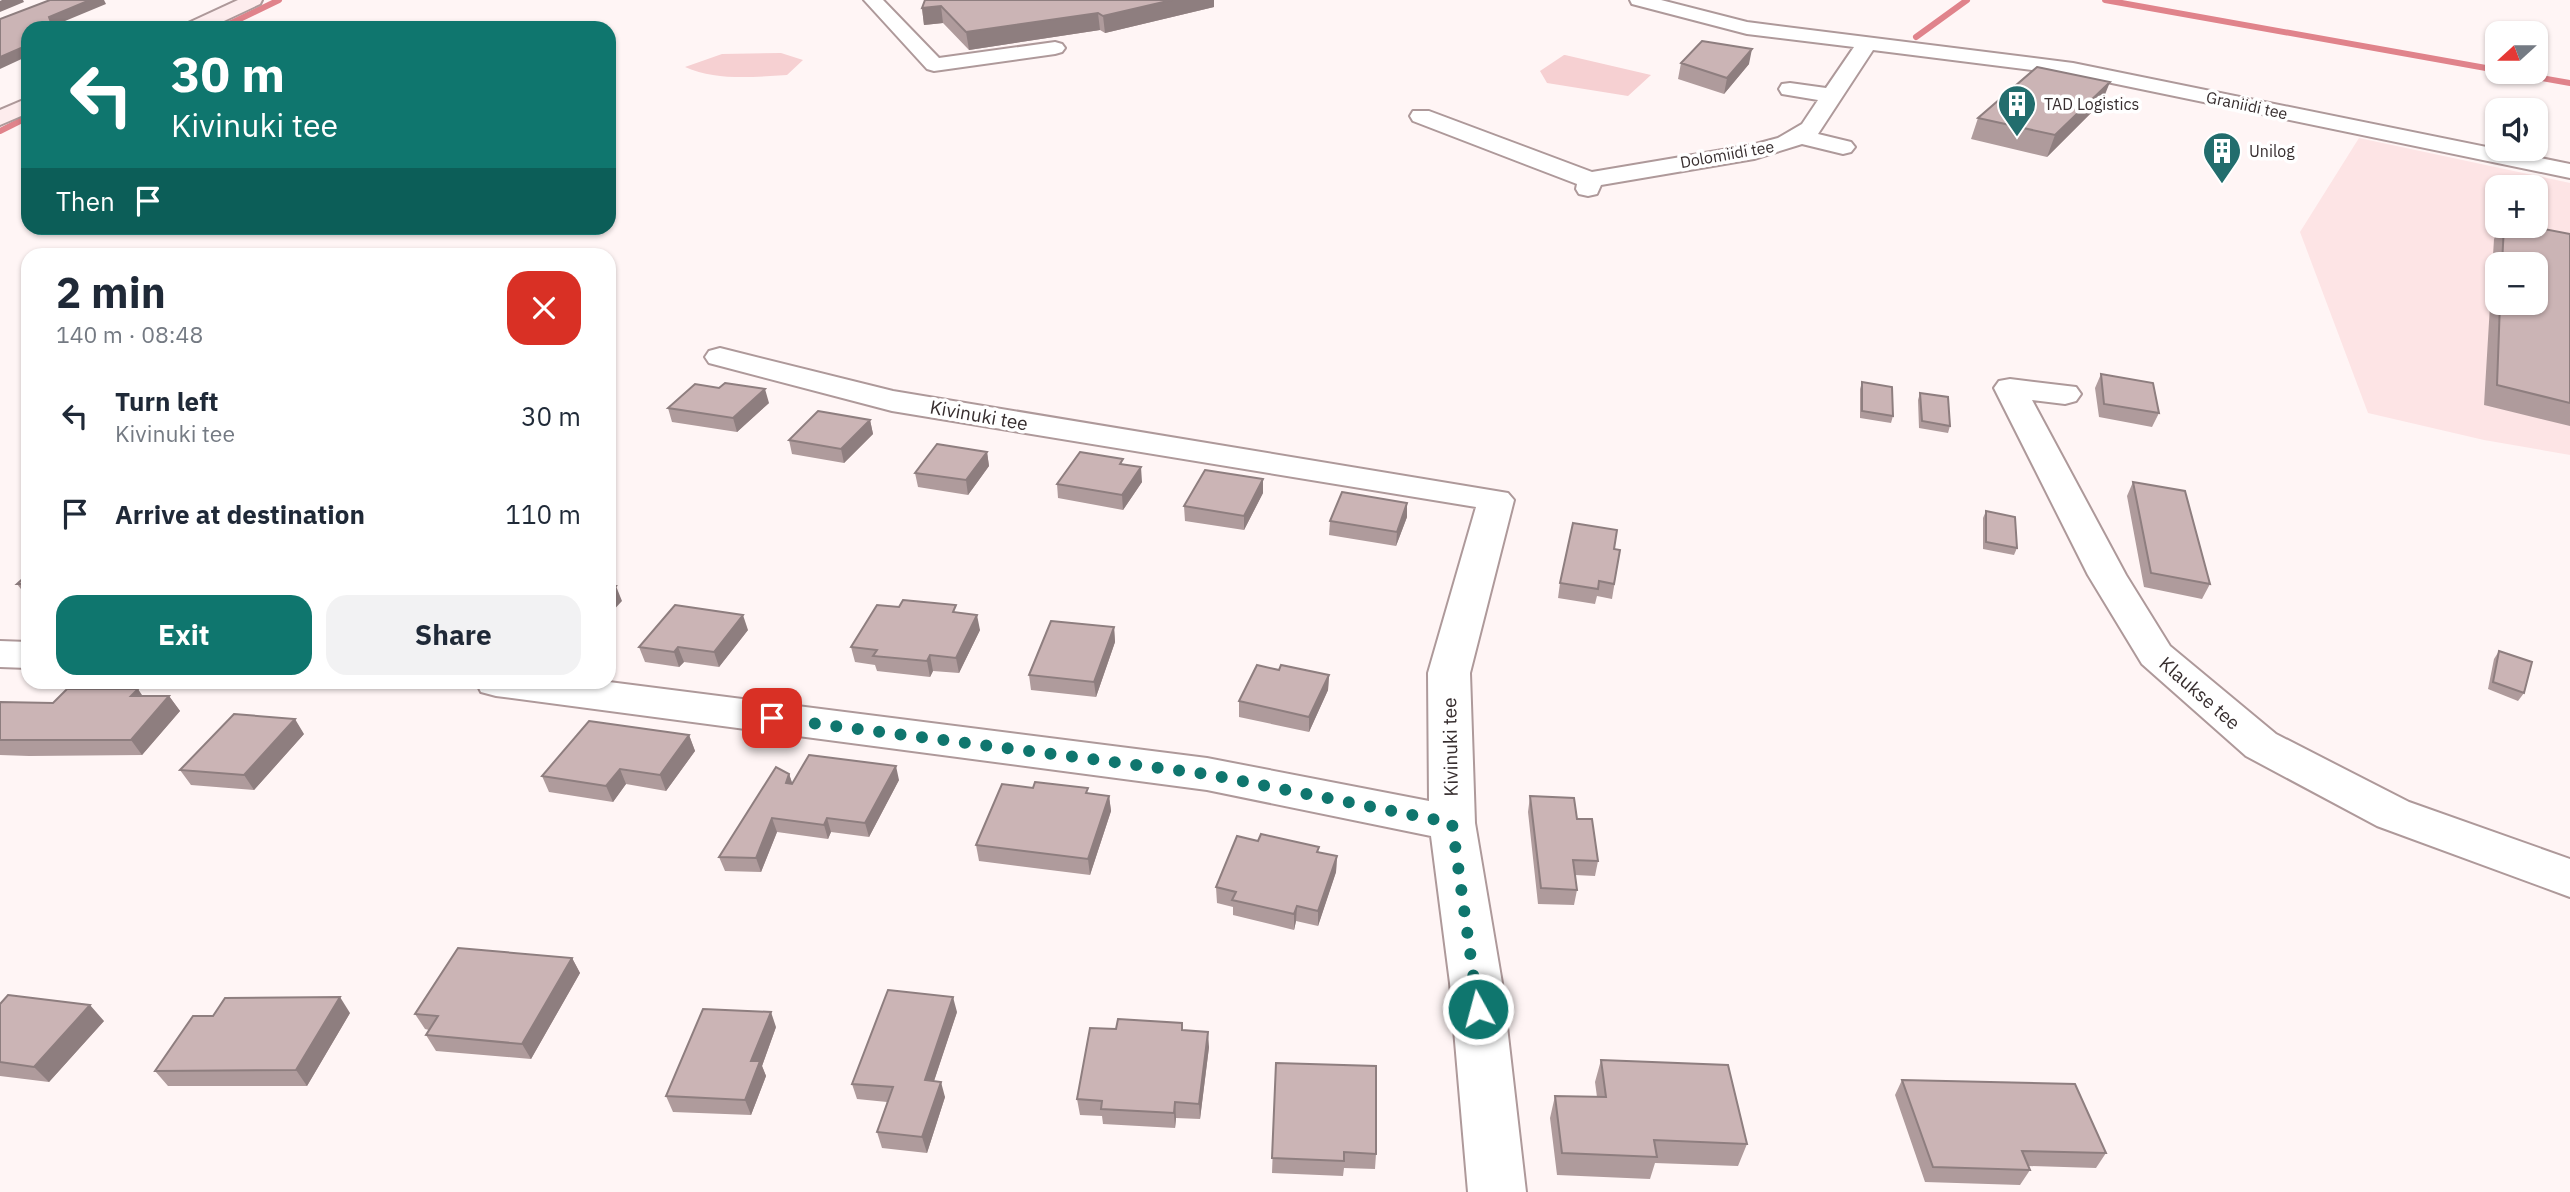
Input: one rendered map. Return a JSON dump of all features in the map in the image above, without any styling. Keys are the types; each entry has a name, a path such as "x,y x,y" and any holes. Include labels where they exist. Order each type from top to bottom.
{"street":[{"path":"208,21 253,0"},
{"path":"873,0 934,65 1055,48"},
{"name":"Graniidi tee","path":"1639,0 1747,28 2073,69 2570,171"},
{"name":"Dolomiidi tee","path":"1422,117 1589,185 1660,166 1754,152 1800,136 1811,129 1867,43"},
{"path":"1790,89 1833,96"},
{"path":"0,118 21,108"},
{"path":"1800,136 1843,146"},
{"path":"1636,150 1660,166"},
{"name":"Kivinuki tee","path":"550,689 1207,774 1452,823 1449,673 1496,500 892,401 720,357"},
{"name":"Klaukse tee","path":"2065,394 2010,388 2107,575 2156,655 2261,745 2393,814 2570,878"},
{"path":"0,654 21,655"},
{"path":"1452,823 1476,983 1497,1192"}],"shaded area":[{"path":"781,53 803,60 787,75 774,76 722,76 685,67 722,54"},
{"path":"1564,55 1651,75 1628,96 1547,83 1540,71"},
{"path":"2359,138 2532,175 2485,175 2485,238 2548,238 2548,178 2570,183 2570,455 2484,440 2368,413 2300,232"}],"building":[{"path":"50,0 90,0 49,17 50,21 21,21 21,48 0,57 0,19"},
{"path":"925,0 1172,0 1103,16 1098,13 966,32 941,6 922,8"},
{"path":"1702,41 1752,49 1727,78 1681,63"},
{"path":"2037,67 2110,82 2055,135 1978,118"},
{"path":"2548,230 2570,234 2570,403 2497,385 2500,315 2548,315 2548,252 2503,252 2503,238 2548,238"},
{"path":"2101,374 2153,383 2159,413 2104,404"},
{"path":"1862,382 1892,387 1893,416 1862,411"},
{"path":"725,383 765,389 733,418 668,408 695,384 719,388"},
{"path":"1920,393 1948,397 1950,426 1922,421"},
{"path":"818,411 870,420 841,449 789,440"},
{"path":"937,444 987,452 966,480 915,473"},
{"path":"1080,452 1123,459 1120,464 1141,467 1122,495 1057,484"},
{"path":"1205,470 1263,479 1244,516 1184,506"},
{"path":"2133,482 2185,491 2210,584 2151,573"},
{"path":"1342,492 1407,503 1397,532 1330,521"},
{"path":"1986,511 2015,517 2017,548 1986,542"},
{"path":"1573,523 1617,530 1614,549 1620,550 1614,584 1599,581 1598,589 1560,583"},
{"path":"903,600 956,605 953,612 977,615 956,658 930,655 927,661 873,656 877,650 851,647 877,605 899,607"},
{"path":"675,605 743,615 714,652 678,647 674,652 639,647"},
{"path":"1051,621 1114,627 1094,682 1029,675"},
{"path":"2499,651 2532,662 2524,693 2493,682"},
{"path":"1257,665 1279,670 1281,665 1329,675 1309,717 1239,701"},
{"path":"67,689 138,689 131,696 169,696 131,740 0,740 0,702 53,703"},
{"path":"234,714 295,719 244,775 180,770"},
{"path":"589,721 689,735 660,775 620,769 606,786 542,776"},
{"path":"809,755 896,766 865,823 827,818 824,825 772,818 756,858 719,857 776,767 789,774 786,783 792,784"},
{"path":"1035,782 1088,788 1086,793 1109,796 1088,859 976,845 1002,784 1033,788"},
{"path":"1530,796 1574,798 1577,819 1592,819 1598,861 1573,860 1577,890 1541,888"},
{"path":"1261,834 1319,847 1317,852 1337,856 1318,911 1297,906 1294,914 1232,900 1236,892 1216,887 1237,836 1258,841"},
{"path":"458,948 572,958 522,1044 426,1035 438,1016 415,1014"},
{"path":"888,990 953,997 925,1080 941,1082 922,1137 877,1132 893,1087 852,1084"},
{"path":"8,995 90,1005 34,1067 0,1062 0,1004"},
{"path":"340,997 296,1070 155,1071 193,1016 213,1016 225,998"},
{"path":"703,1009 771,1012 751,1061 760,1061 745,1100 666,1096"},
{"path":"1118,1019 1182,1023 1182,1030 1208,1032 1199,1104 1175,1102 1174,1113 1101,1109 1102,1101 1077,1099 1090,1028 1116,1029"},
{"path":"1601,1060 1728,1065 1747,1144 1654,1140 1657,1157 1562,1153 1555,1096 1606,1097"},
{"path":"1276,1063 1376,1066 1376,1154 1344,1152 1344,1161 1272,1158"},
{"path":"1902,1080 2075,1084 2106,1153 2022,1151 2030,1170 1933,1167"}],"waterway":[{"path":"236,21 279,0"},
{"path":"1916,37 1967,0"},
{"path":"2105,0 2485,68"},
{"path":"2548,79 2570,83"},
{"path":"0,131 21,120"}],"place":[{"name":"TAD Logistics","path":"2017,138"},
{"name":"Unilog","path":"2222,185"}],"route":[{"path":"772,718 1207,774 1452,823 1478,1009"}]}
